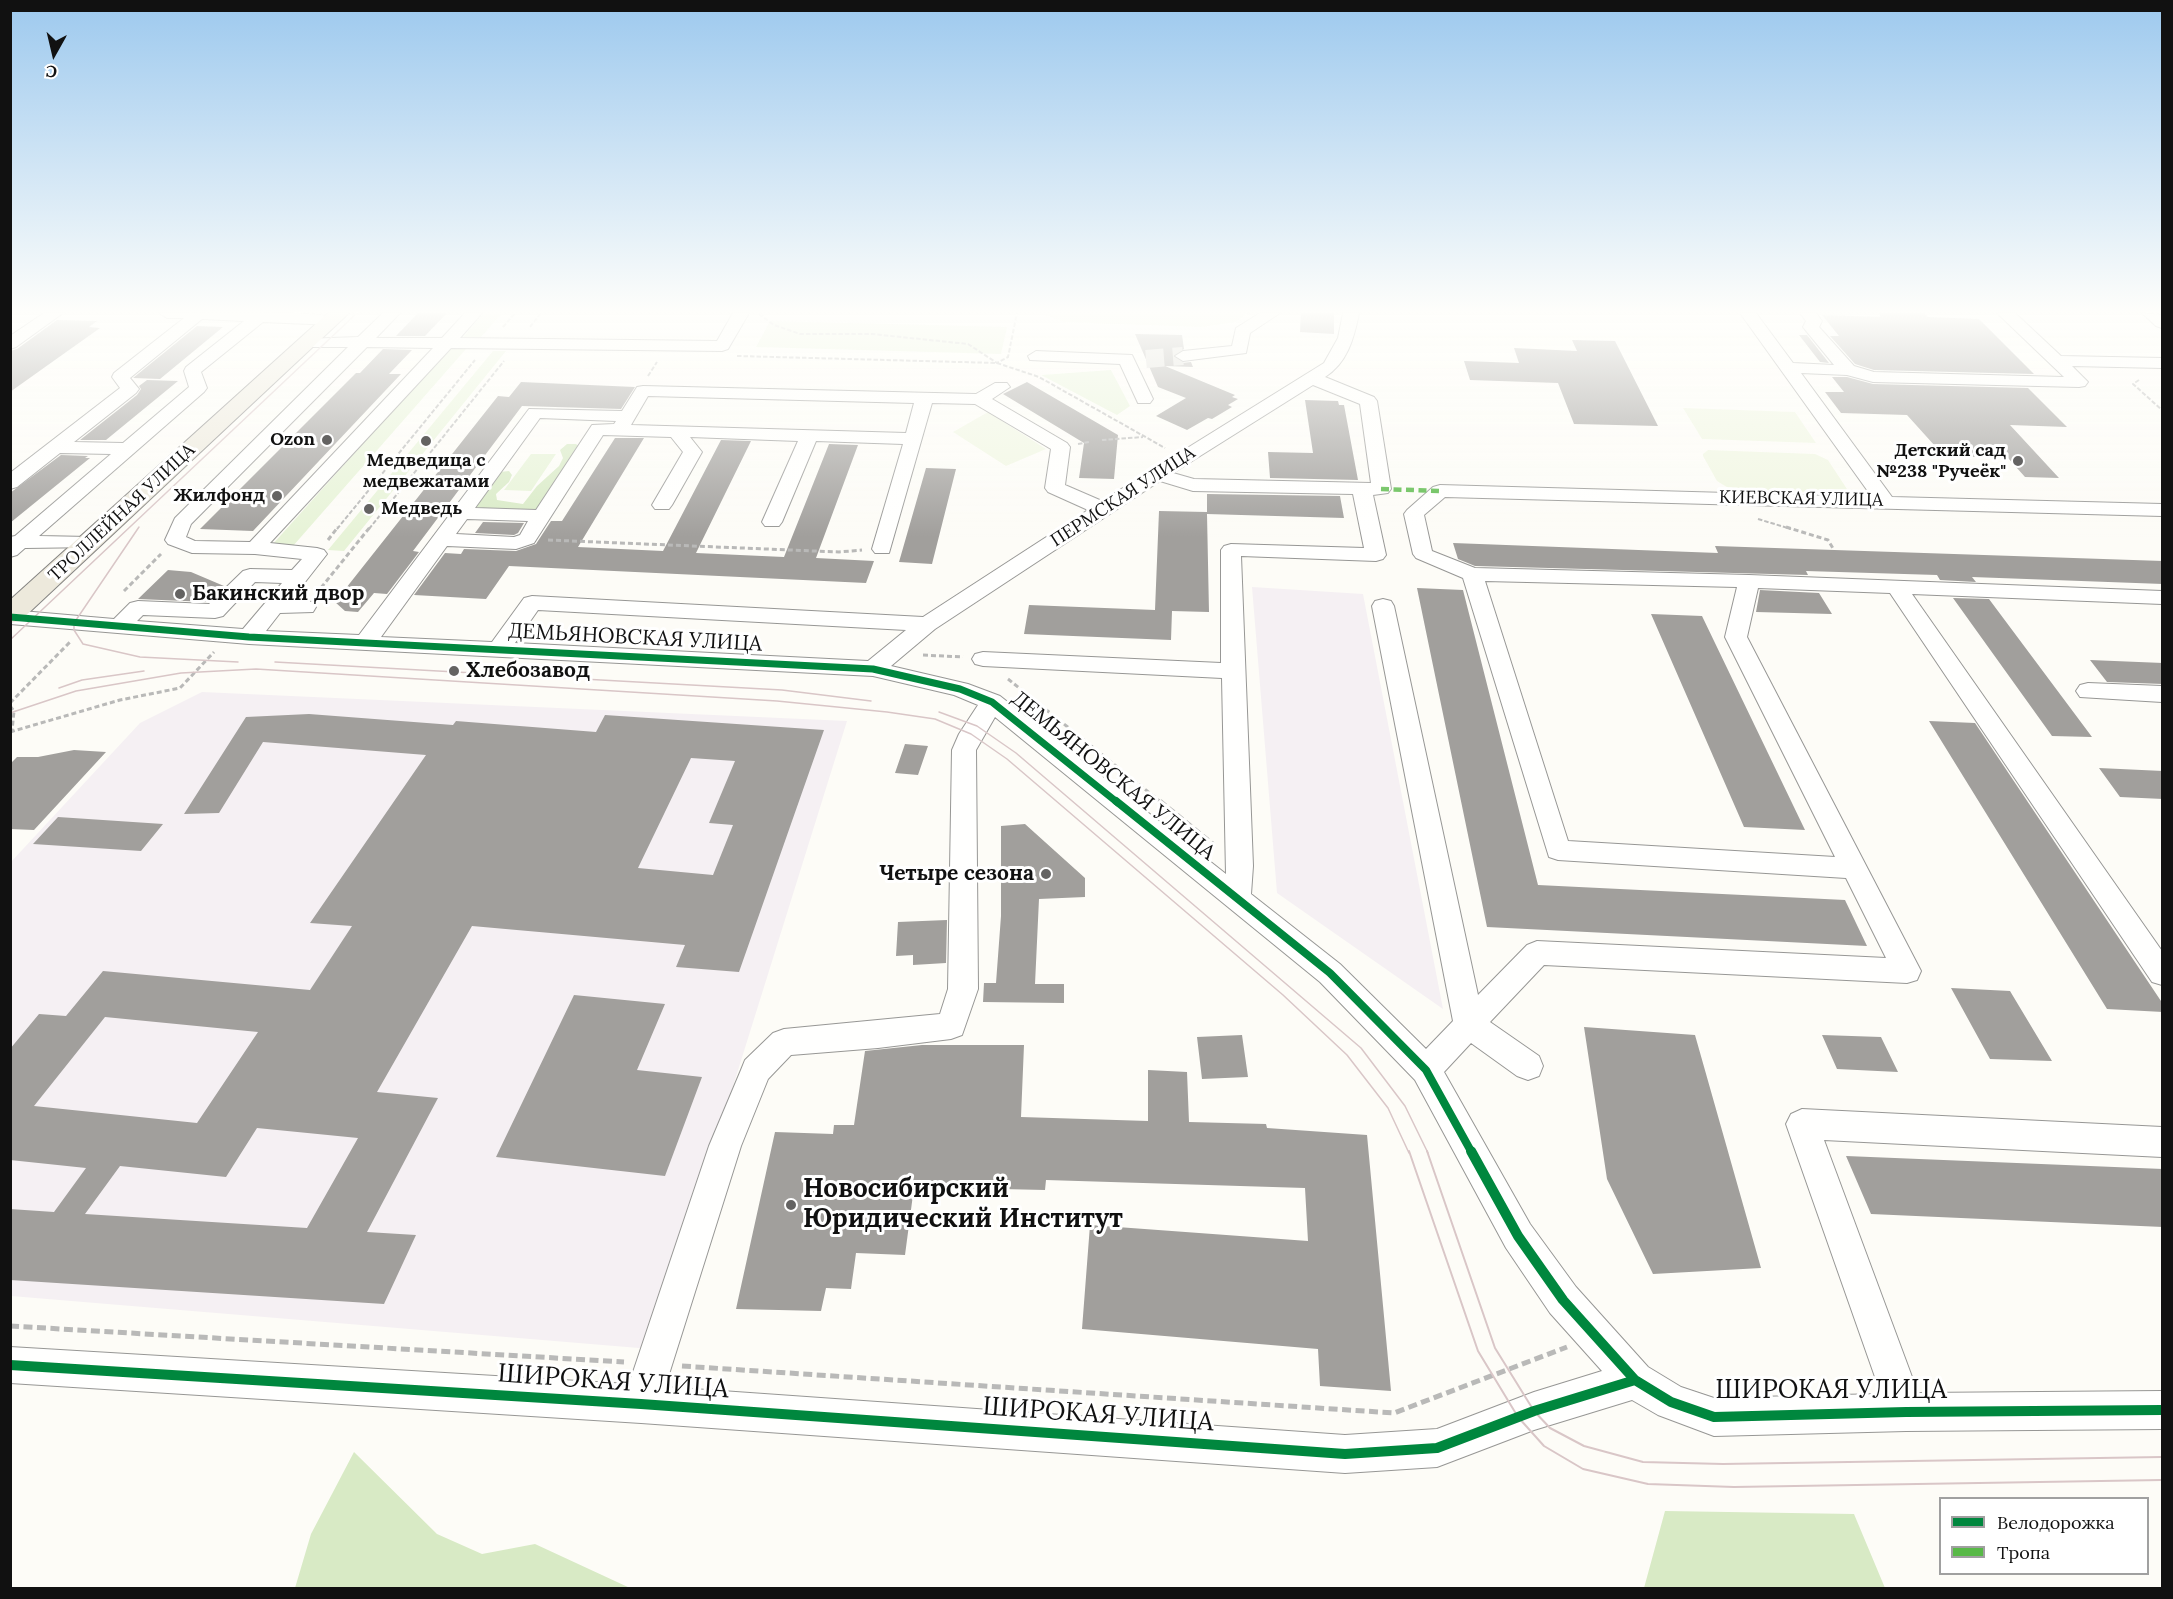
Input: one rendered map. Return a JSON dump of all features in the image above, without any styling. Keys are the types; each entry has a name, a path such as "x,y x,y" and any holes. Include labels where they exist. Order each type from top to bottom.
{"main road":[{"name":"ТРОЛЛЕЙНАЯ УЛИЦА","path":"10,616 259,388"}],"street":[{"path":"10,483 128,388"},
{"path":"14,545 198,388"},
{"path":"316,388 182,522 175,540 192,547 255,548 317,554"},
{"path":"255,548 405,388"},
{"path":"979,399 1000,388"},
{"path":"1139,388 1144,399"},
{"name":"ПЕРМСКАЯ УЛИЦА","path":"873,669 927,624 1103,509 1296,388"},
{"path":"1160,475 1193,485 1382,489 1368,401 1335,388"},
{"path":"1802,388 1885,501"},
{"path":"442,540 516,543 527,539 598,429 623,423 643,391 979,399 1061,447 1055,488 1103,509"},
{"path":"882,549 924,398"},
{"path":"366,642 535,413 682,432 914,438"},
{"path":"662,505 693,452 680,437 682,432"},
{"path":"772,522 810,435"},
{"path":"56,447 127,449"},
{"path":"1237,898 1240,866 1231,550 1376,555 1362,489"},
{"name":"КИЕВСКАЯ УЛИЦА","path":"1472,574 1423,554 1414,514 1440,490 2163,510"},
{"path":"461,513 542,516"},
{"path":"14,545 89,543"},
{"path":"239,636 274,606 317,554"},
{"path":"1853,868 1558,850 1472,574 1749,581 2163,597"},
{"path":"118,627 138,608 215,611 250,575 297,577"},
{"path":"1426,1070 1537,953 1907,971 1736,638 1749,581"},
{"path":"1896,586 2163,973"},
{"path":"499,649 532,603 927,624"},
{"path":"274,606 305,607"},
{"path":"1383,606 1469,1024 1527,1066"},
{"name":"ДЕМЬЯНОВСКАЯ УЛИЦА","path":"10,616 239,636 873,669 960,688 992,702 1330,973 1426,1070 1518,1236 1563,1300 1635,1380"},
{"path":"983,659 1233,671"},
{"path":"2088,691 2163,694"},
{"path":"641,1404 725,1146 756,1070 784,1042 878,1035 951,1026 963,989 964,750 970,734 992,702"},
{"path":"1906,1412 1802,1124 2163,1142"},
{"name":"ШИРОКАЯ УЛИЦА","path":"10,1365 641,1404 1345,1454 1437,1448 1534,1411 1635,1380 1671,1402 1714,1417 1906,1412 2163,1410"}],"path":[{"path":"317,554 453,388"},
{"path":"305,607 482,388"},
{"path":"1058,388 1184,458"},
{"path":"2137,388 2163,410"},
{"path":"1102,440 1144,437"},
{"path":"1728,497 1755,518 1828,540 1834,550"},
{"path":"527,539 839,552 882,549"},
{"path":"317,554 347,556"},
{"path":"10,706 14,711 11,732 120,700 180,688 239,636"},
{"path":"10,1326 654,1364 1394,1413 1596,1337"}],"shaded area":[{"path":"1252,587 1363,594 1443,1009 1277,893"},
{"path":"202,692 847,721 651,1349 11,1296 10,863 140,723"}],"green space":[{"path":"413,388 432,388 293,546 272,545"},
{"path":"463,388 476,388 344,551 328,550"},
{"path":"1065,388 1120,388 1130,406 1117,415"},
{"path":"1683,408 1795,412 1816,443 1702,439"},
{"path":"988,412 1046,449 1006,466 953,432"},
{"path":"567,444 576,444 580,447 539,510 474,508 500,472 509,471 512,475 509,482 496,494 497,500 523,504 537,486 559,466 563,458 560,450"},
{"path":"1708,450 1815,454 1828,460 1847,489 1837,493 1730,489 1717,481 1703,456"},
{"path":"531,454 556,454 531,491 504,490"},
{"path":"354,1452 437,1534 482,1554 535,1544 630,1588 295,1588 311,1534"},
{"path":"1665,1511 1854,1514 1885,1588 1644,1588"}],"building":[{"path":"170,388 106,440 80,440 137,395 141,389"},
{"path":"341,388 388,388 253,531 200,529"},
{"path":"517,388 635,388 621,409 522,406 413,551 419,552 387,594 374,593 358,612 345,611 335,602 498,396 509,397"},
{"path":"1016,388 1037,388 1118,435 1114,479 1079,478 1084,443 1003,394"},
{"path":"1160,388 1217,388 1235,395 1232,397 1238,399 1228,405 1232,407 1187,430 1156,416 1186,398"},
{"path":"1560,388 1639,388 1658,426 1574,424"},
{"path":"1840,388 2028,388 2067,427 2010,425 2059,478 2025,477 2008,458 1944,456 1907,415 1841,413 1825,392 1844,392"},
{"path":"1305,400 1338,401 1339,405 1344,405 1358,480 1270,478 1268,452 1313,453"},
{"path":"615,438 644,438 578,547 663,551 721,440 751,441 696,553 784,557 829,444 858,445 816,558 874,561 866,583 509,566 486,599 414,595 445,553 461,554 464,549 516,551 536,544 551,521 562,521"},
{"path":"61,455 90,458 10,523 10,493"},
{"path":"926,468 956,469 932,564 899,562"},
{"path":"1207,494 1340,496 1344,518 1207,514 1209,612 1172,611 1171,640 1024,634 1029,605 1155,610 1159,511 1207,512"},
{"path":"483,522 524,523 514,535 475,533"},
{"path":"1453,543 1718,553 1715,546 2163,561 2163,584 1972,577 1976,582 1940,580 1937,575 1806,571 1808,575 1475,566 1458,559"},
{"name":"Бакинский двор","path":"168,570 191,572 224,586 208,602 138,599"},
{"path":"1417,588 1463,590 1538,885 1845,900 1867,946 1487,927"},
{"path":"1760,590 1819,593 1832,614 1756,612"},
{"path":"1953,598 1989,599 2092,737 2052,736"},
{"path":"1651,614 1702,616 1805,830 1744,827"},
{"path":"2090,660 2163,663 2163,684 2107,682"},
{"path":"309,714 453,725 456,721 596,732 605,715 824,730 739,972 676,967 685,945 472,926 377,1092 438,1098 367,1232 416,1235 384,1304 10,1280 10,1209 54,1212 86,1168 10,1160 10,1049 39,1014 66,1016 103,971 310,990 352,926 310,923 426,755 263,742 219,813 184,814 246,717","holes":["691,758 735,761 709,823 733,825 713,875 638,868","105,1017 258,1032 197,1123 34,1106","257,1128 358,1138 307,1228 85,1214 120,1166 226,1177"]},
{"path":"1929,721 1975,723 2163,1004 2163,1012 2107,1009"},
{"path":"905,744 928,746 918,775 895,773"},
{"path":"74,750 106,752 34,830 10,829 10,764 17,757 38,757"},
{"path":"2099,768 2163,771 2163,799 2120,797"},
{"path":"58,817 163,824 141,851 33,844"},
{"path":"1025,824 1085,878 1085,897 1039,899 1035,984 1064,984 1064,1003 983,1002 984,983 996,983 1001,916 1001,826"},
{"path":"947,920 946,963 913,965 913,955 896,956 898,922"},
{"path":"1951,988 2010,991 2052,1061 1990,1059"},
{"path":"574,995 665,1004 637,1070 702,1077 665,1176 496,1157"},
{"path":"1584,1027 1695,1035 1761,1268 1653,1274 1607,1179"},
{"path":"1242,1035 1248,1077 1202,1079 1197,1037"},
{"path":"1822,1035 1881,1037 1898,1072 1837,1069"},
{"path":"922,1045 1024,1045 1021,1117 1148,1121 1148,1070 1187,1072 1189,1122 1266,1124 1267,1128 1367,1135 1391,1391 1320,1386 1318,1349 1082,1329 1090,1225 1308,1241 1305,1188 1046,1180 1045,1190 914,1187 905,1255 856,1253 851,1289 826,1288 821,1311 736,1309 775,1132 833,1134 834,1125 854,1125 865,1051"},
{"path":"1846,1156 2163,1169 2163,1227 1871,1214"}],"tram line":[{"path":"10,640 278,388"},
{"path":"139,527 74,623 74,630 83,644 140,657 238,662"},
{"path":"275,662 782,690 871,701"},
{"path":"10,713 76,691 181,673 256,669 777,701 935,719 971,734 1007,759 1283,995 1347,1055 1388,1108 1409,1153"},
{"path":"59,688 82,680 144,671"},
{"path":"939,712 977,726 1016,753 1361,1048 1405,1106 1428,1153"},
{"path":"1409,1151 1478,1351 1518,1417 1544,1446 1583,1469 1648,1484 1734,1487 2162,1480"},
{"path":"1427,1151 1495,1348 1534,1411 1550,1428 1584,1446 1643,1462 1723,1464 2162,1457"}],"marked path":[{"path":"1381,489 1440,491"}],"cycle path":[{"path":"10,617 249,637 873,669 960,689 992,702 1330,973 1426,1070 1518,1236 1563,1300 1635,1380 1671,1402 1714,1417 1906,1412 2162,1410"},
{"path":"10,1365 641,1404 1345,1454 1437,1448 1534,1411 1635,1380"}],"place":[{"name":"Ozon","path":"327,440"},
{"name":"Медведица с медвежатами","path":"426,441"},
{"name":"Детский сад №238 \"Ручеёк\"","path":"2018,461"},
{"name":"Жилфонд","path":"277,496"},
{"name":"Медведь","path":"369,509"},
{"name":"Бакинский двор","path":"180,594"},
{"name":"Хлебозавод","path":"454,671"},
{"name":"Четыре сезона","path":"1046,874"},
{"name":"Новосибирский Юридический Институт","path":"791,1205"}]}
